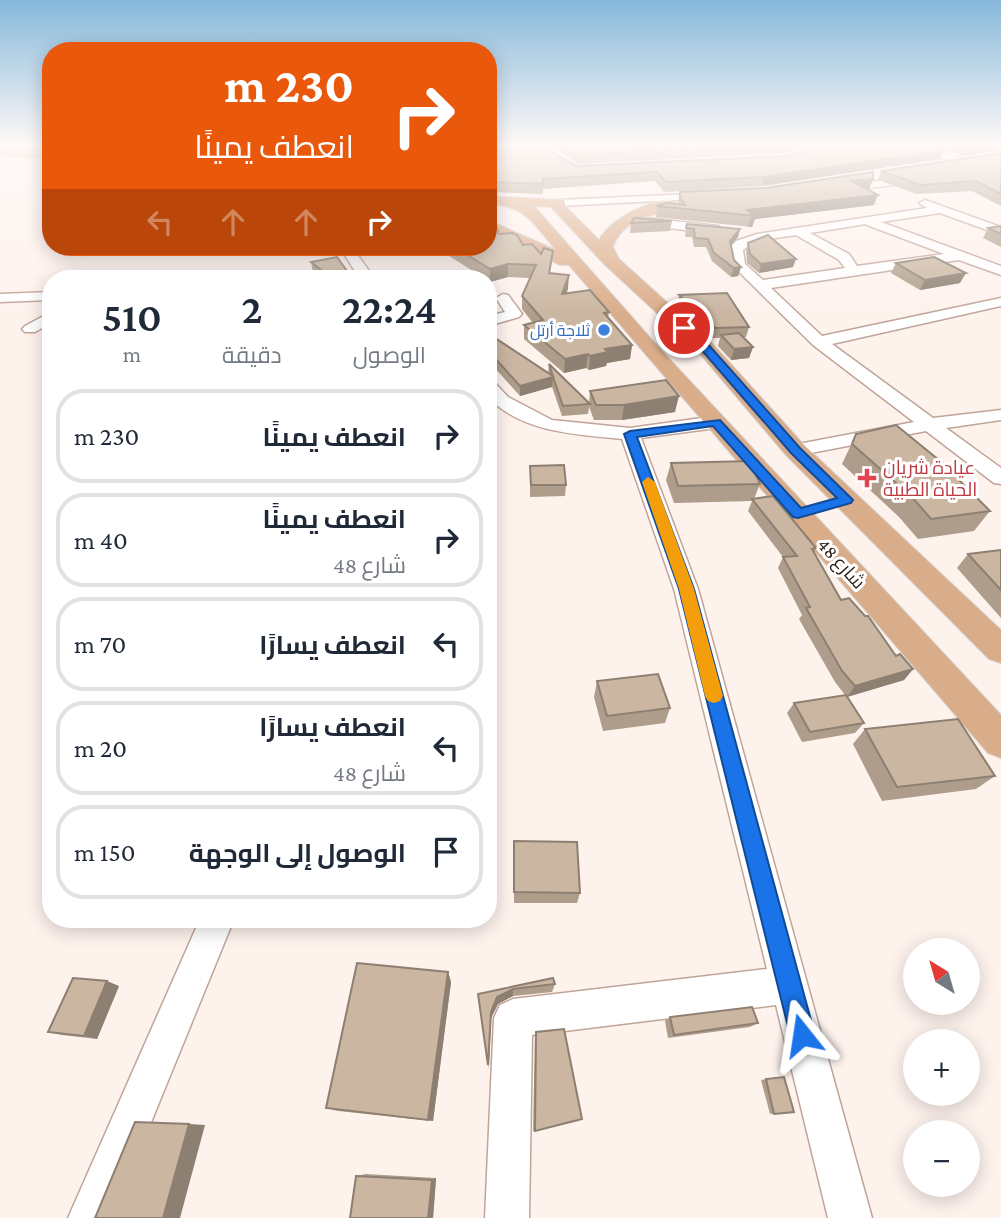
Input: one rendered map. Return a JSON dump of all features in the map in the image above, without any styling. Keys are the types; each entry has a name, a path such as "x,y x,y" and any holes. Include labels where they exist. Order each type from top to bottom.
{"main road":[{"path":"497,203 559,205 611,261 703,345 796,450 1001,650"},
{"name":"شارع 48","path":"519,204 582,269 1001,741"},
{"path":"611,261 605,247 606,241 628,220 670,205"},
{"path":"497,229 582,269"},
{"path":"798,513 846,500"}],"street":[{"path":"559,205 629,202"},
{"path":"559,205 670,205 694,202"},
{"path":"919,202 1001,231"},
{"path":"940,209 749,241 736,249 739,265 819,342 1001,478"},
{"path":"628,220 774,236"},
{"path":"870,222 1001,271"},
{"path":"799,232 844,257 853,270"},
{"path":"759,285 957,256"},
{"path":"0,298 42,296"},
{"path":"497,319 514,314 503,298"},
{"path":"819,342 1001,302"},
{"path":"30,329 42,322"},
{"path":"497,396 502,401 548,425 630,434 716,422"},
{"path":"497,406 502,401"},
{"path":"796,450 930,424 1001,415"},
{"path":"630,434 686,589 850,1218"},
{"path":"90,1218 213,928"},
{"path":"507,1218 513,1018 789,985"}],"building":[{"path":"683,202 818,202 747,210 755,216 657,206 668,203 685,205"},
{"path":"634,218 672,221 631,223"},
{"path":"687,224 740,229 730,241 734,260 741,267 734,268 714,253 708,239 695,238 694,229 686,228"},
{"path":"1001,226 1001,234 988,228"},
{"path":"497,228 499,234 517,235 523,245 532,244 541,254 544,248 553,251 549,273 569,275 562,294 590,290 609,312 604,313 632,345 605,349 608,352 590,356 588,354 565,359 524,325 543,320 522,296 536,265 508,264 490,269 469,256 497,256"},
{"path":"768,235 796,259 761,264 750,254 748,243"},
{"path":"337,257 346,270 321,270 311,262"},
{"path":"934,257 966,273 925,280 896,263"},
{"path":"727,293 749,327 715,328 679,295"},
{"path":"739,333 753,347 734,349 721,335"},
{"path":"497,339 553,376 549,364 590,404 563,406 553,377 520,386 497,360"},
{"path":"666,380 679,396 624,405 596,405 590,391"},
{"path":"896,425 962,479 959,480 990,511 931,519 912,497 852,444 856,434"},
{"path":"750,461 760,484 678,486 671,463"},
{"path":"564,465 566,485 531,485 530,466"},
{"path":"773,496 816,548 812,549 841,600 849,598 868,616 896,656 900,654 913,669 855,686 842,671 806,608 810,607 783,557 797,556 752,499"},
{"path":"1001,550 1001,590 968,554"},
{"path":"658,674 670,708 607,716 597,681"},
{"path":"846,695 864,723 810,732 794,703"},
{"path":"958,719 995,776 897,787 865,729"},
{"path":"514,841 577,842 580,893 514,892"},
{"path":"357,963 448,972 428,1120 326,1108"},
{"path":"73,978 107,981 84,1036 48,1032"},
{"path":"553,978 555,984 513,989 497,997 491,1012 488,1065 478,994"},
{"path":"752,1007 758,1023 674,1035 670,1017"},
{"path":"564,1029 582,1119 535,1131 536,1032"},
{"path":"784,1077 794,1112 774,1114 766,1079"},
{"path":"135,1122 189,1124 163,1218 95,1218"},
{"path":"356,1176 432,1180 428,1218 350,1218"}],"slow traffic":[{"path":"648,482 686,589 714,696"}],"place":[{"name":"ثلاجة أرتل","path":"604,330"},
{"name":"عيادة شريان الحياة الطبية","path":"867,478"}],"route":[{"path":"684,328 703,345 796,450 846,500 798,513 716,422 630,434 686,589 802,1035"}]}
